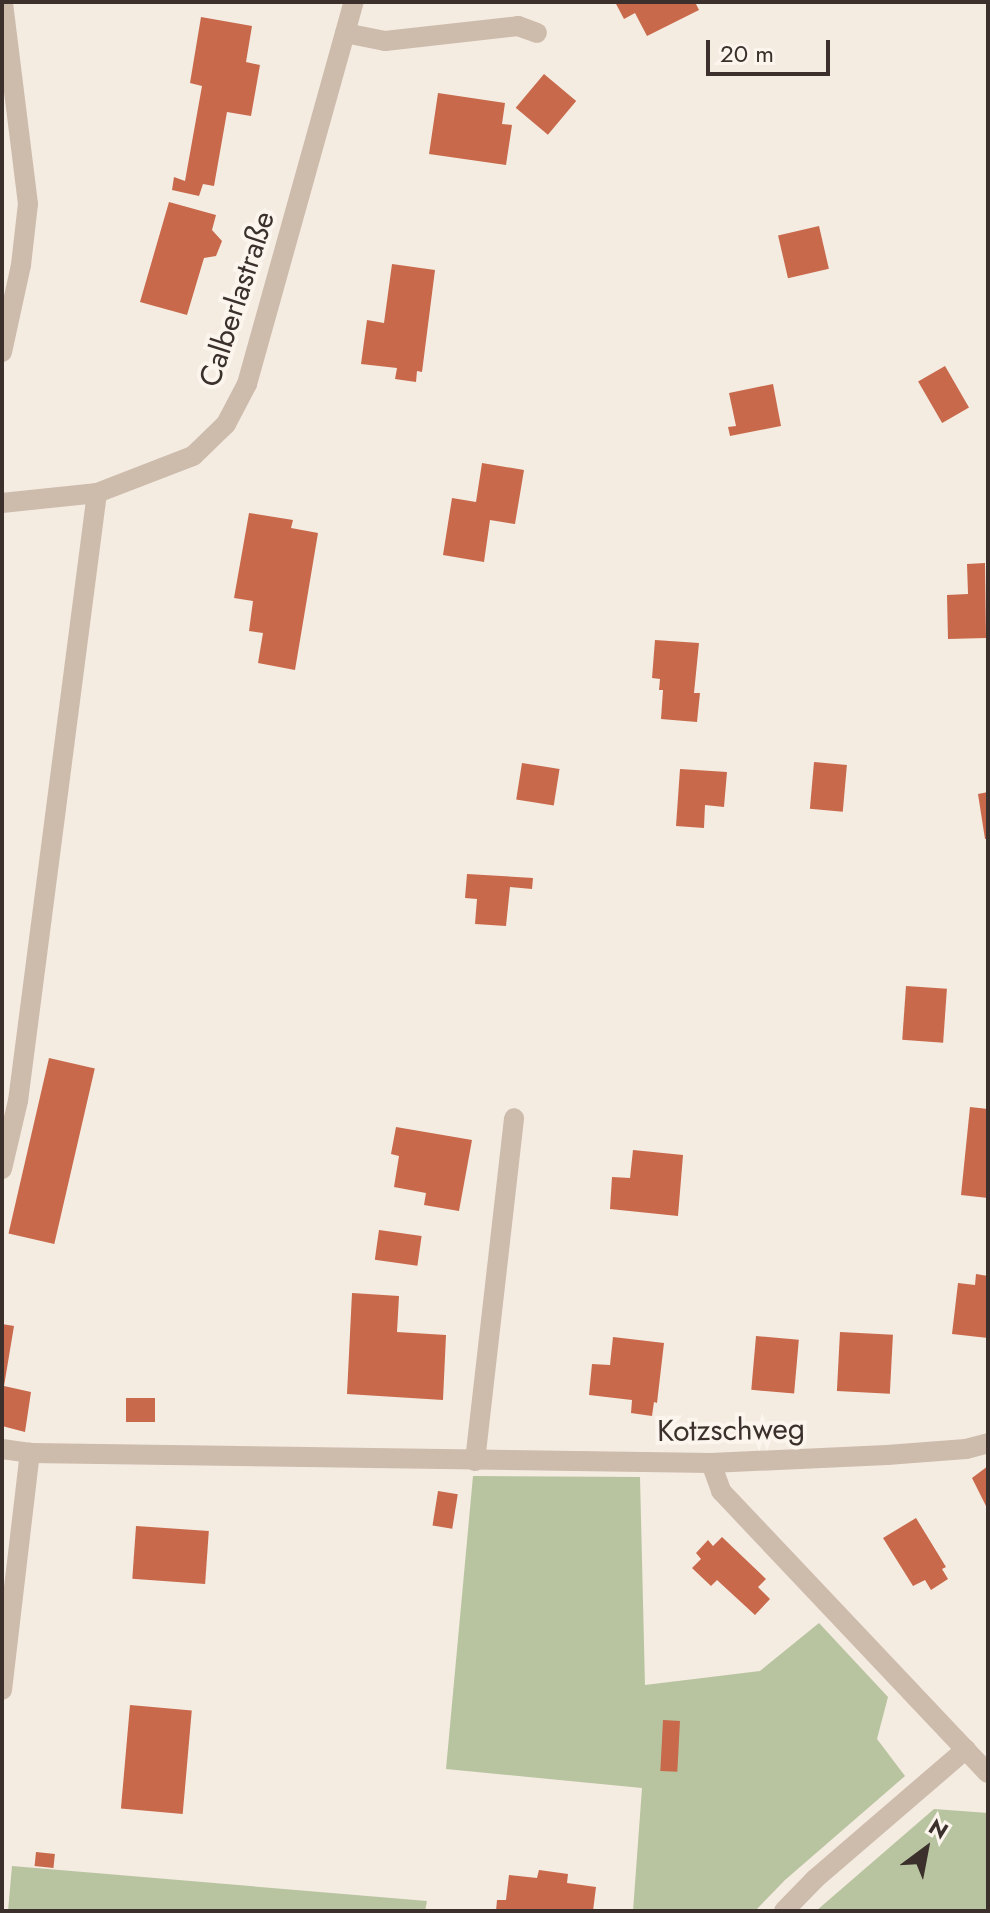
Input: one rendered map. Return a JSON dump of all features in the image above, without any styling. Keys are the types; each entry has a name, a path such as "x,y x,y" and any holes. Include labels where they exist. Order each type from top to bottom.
{"street":[{"path":"2,352 21,265 28,204 3,2"},
{"name":"Calberlastraße","path":"2,503 97,493 193,456 226,424 247,384 354,2"},
{"path":"345,33 385,41 518,26 537,33"},
{"path":"2,1169 97,493"},
{"path":"475,1461 514,1118"},
{"name":"Kotzschweg","path":"2,1449 30,1453 711,1463 902,1454 966,1449 988,1443"},
{"path":"2,1690 30,1453"},
{"path":"711,1463 721,1491 988,1773"},
{"path":"784,1911 815,1879 966,1749"}],"green space":[{"path":"473,1476 640,1477 645,1685 760,1671 819,1623 888,1697 877,1739 905,1776 785,1880 755,1911 633,1911 642,1788 446,1769"},
{"path":"934,1809 988,1813 988,1911 816,1911"},
{"path":"12,1866 427,1901 425,1911 8,1911"}],"building":[{"path":"615,2 695,2 699,10 647,36 635,13 624,19"},
{"path":"201,17 252,26 246,62 260,65 251,116 227,112 214,186 203,184 199,196 172,190 174,177 185,181 202,86 190,83"},
{"path":"544,74 576,101 548,135 516,108"},
{"path":"438,93 505,103 502,124 512,125 506,165 429,154"},
{"path":"169,202 216,215 212,230 222,241 216,256 204,258 187,315 140,302"},
{"path":"819,226 829,269 788,278 778,235"},
{"path":"392,264 435,270 422,372 417,371 416,382 395,379 397,368 361,364 367,320 384,323"},
{"path":"945,366 969,408 942,423 918,382"},
{"path":"773,384 781,426 730,436 728,427 736,426 729,393"},
{"path":"482,463 524,470 515,524 490,520 484,562 443,555 452,498 476,502"},
{"path":"249,513 293,520 291,528 318,533 295,670 258,663 263,633 249,631 253,601 234,598"},
{"path":"985,563 986,638 948,639 947,595 968,594 967,564"},
{"path":"655,640 699,643 694,693 700,693 697,722 661,719 663,690 659,690 660,679 652,678"},
{"path":"814,762 847,765 843,812 810,809"},
{"path":"522,763 560,769 554,805 516,800"},
{"path":"680,769 727,772 724,807 705,805 704,828 676,826"},
{"path":"988,792 988,839 985,839 978,794"},
{"path":"467,874 533,878 532,889 510,887 506,926 475,924 477,899 465,898"},
{"path":"906,986 947,989 943,1043 902,1040"},
{"path":"49,1058 95,1069 54,1244 9,1233"},
{"path":"970,1107 988,1109 988,1198 961,1195"},
{"path":"396,1127 472,1140 459,1211 424,1205 426,1193 394,1187 399,1156 391,1154"},
{"path":"633,1150 683,1155 678,1216 610,1209 612,1177 630,1178"},
{"path":"379,1230 422,1236 417,1266 375,1260"},
{"path":"976,1274 988,1276 988,1338 952,1334 958,1283 975,1285"},
{"path":"352,1293 399,1296 397,1332 446,1335 443,1400 347,1394"},
{"path":"2,1324 14,1326 4,1386 31,1392 25,1432 2,1426"},
{"path":"840,1332 893,1335 890,1394 837,1391"},
{"path":"756,1336 799,1340 794,1394 751,1390"},
{"path":"613,1337 664,1343 657,1403 654,1402 652,1416 631,1413 632,1400 589,1395 592,1364 610,1365"},
{"path":"126,1398 155,1398 155,1422 126,1422"},
{"path":"988,1466 988,1510 972,1478"},
{"path":"438,1491 458,1494 452,1529 433,1526"},
{"path":"916,1518 946,1567 942,1569 948,1579 931,1590 925,1580 913,1586 883,1538"},
{"path":"136,1526 209,1531 205,1584 132,1579"},
{"path":"722,1537 766,1579 758,1587 770,1599 755,1615 717,1580 711,1586 692,1568 701,1559 696,1553 708,1540 713,1546"},
{"path":"130,1705 192,1710 183,1814 121,1809"},
{"path":"663,1720 680,1721 677,1772 660,1771"},
{"path":"36,1852 55,1854 53,1868 35,1866"},
{"path":"539,1870 568,1874 567,1883 596,1887 593,1911 496,1911 497,1900 506,1900 509,1875 537,1878"}]}
